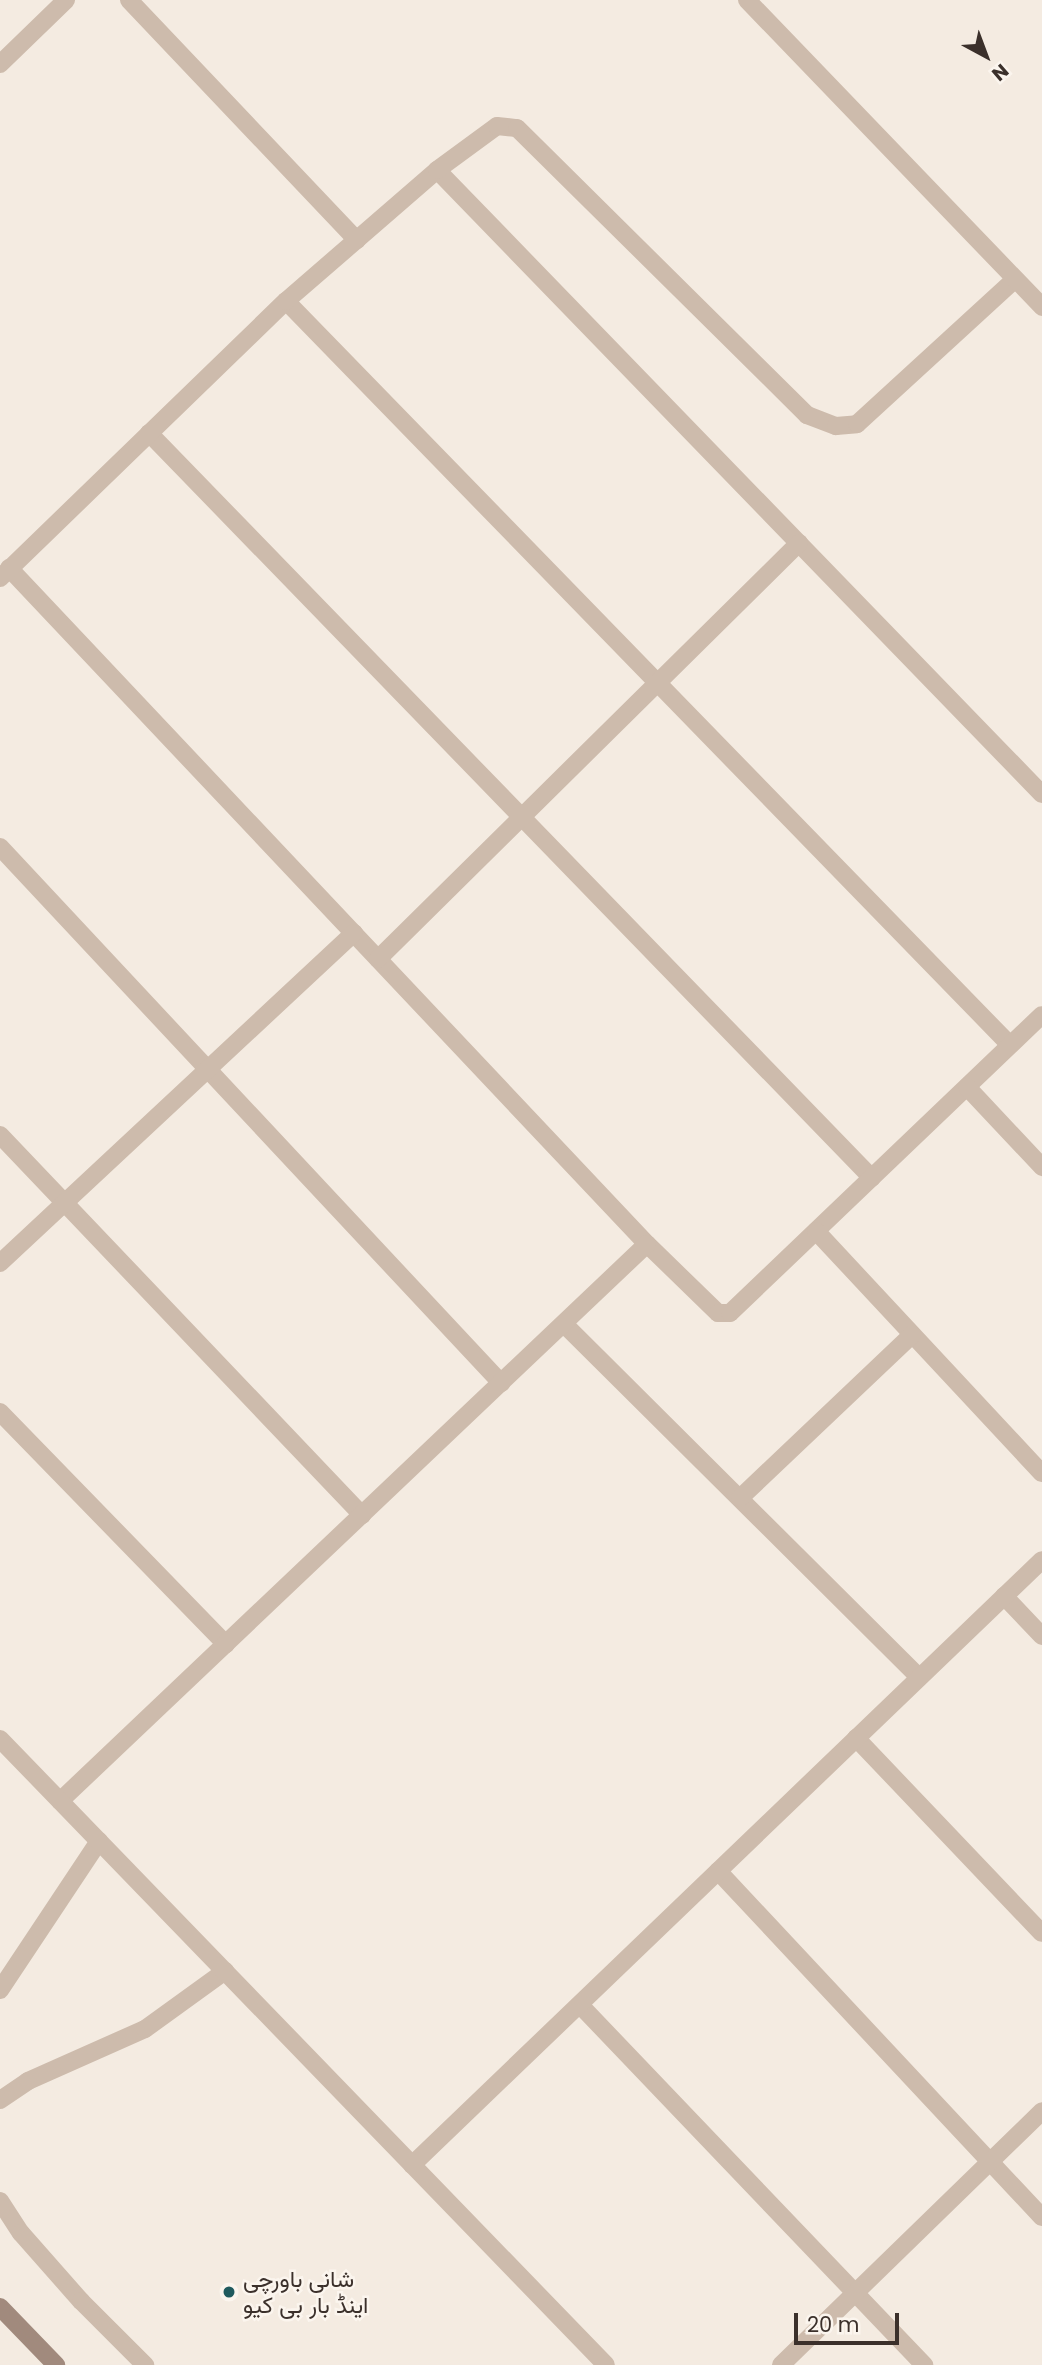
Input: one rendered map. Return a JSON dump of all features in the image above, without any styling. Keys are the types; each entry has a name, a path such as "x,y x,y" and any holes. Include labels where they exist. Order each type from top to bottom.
{"main road":[{"path":"2,2313 56,2365"}],"street":[{"path":"0,64 66,0"},
{"path":"129,0 356,240"},
{"path":"747,0 1042,307"},
{"path":"1015,279 857,424 836,426 807,415 517,128 497,126 437,170 286,301 5,573 354,933 648,1244 724,1315 1042,1015"},
{"path":"437,170 1042,794"},
{"path":"286,301 1010,1045"},
{"path":"149,433 872,1178"},
{"path":"378,959 799,543"},
{"path":"0,847 501,1382"},
{"path":"0,1263 354,933"},
{"path":"967,1087 1042,1167"},
{"path":"0,1135 362,1515"},
{"path":"816,1231 1042,1473"},
{"path":"60,1801 648,1244"},
{"path":"564,1324 919,1677"},
{"path":"740,1498 912,1335"},
{"path":"0,1412 226,1644"},
{"path":"412,2165 581,2006 1042,1560"},
{"path":"1004,1596 1042,1636"},
{"path":"0,1738 606,2365"},
{"path":"856,1738 1042,1933"},
{"path":"0,1990 99,1841"},
{"path":"718,1871 1042,2217"},
{"path":"0,2100 28,2081 145,2029 225,1971"},
{"path":"581,2006 924,2365"},
{"path":"781,2365 1042,2111"},
{"path":"0,2200 64,2281 145,2365"}],"place":[{"name":"شانی باورچی اینڈ بار بی کیو","path":"229,2292"}]}
